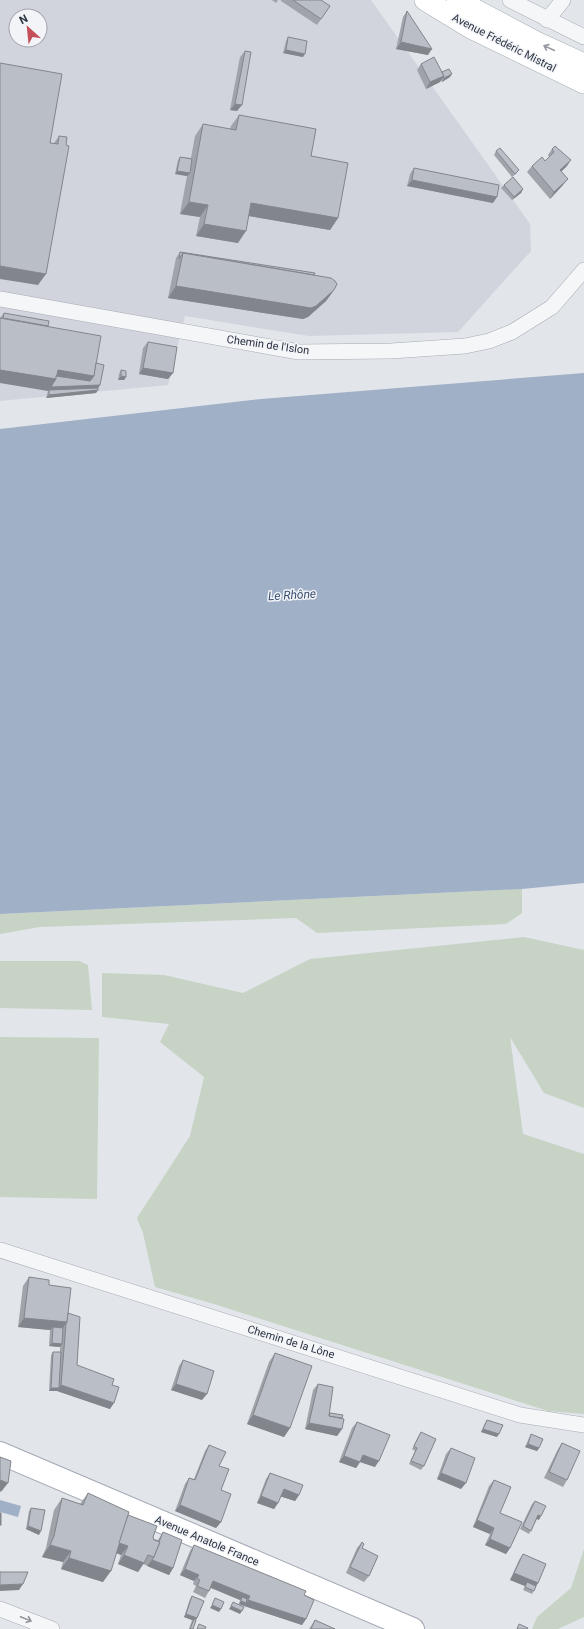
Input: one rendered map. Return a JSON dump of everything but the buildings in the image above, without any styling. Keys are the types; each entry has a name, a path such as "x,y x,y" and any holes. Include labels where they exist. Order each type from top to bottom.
{"main road":[{"name":"Avenue Frédéric Mistral","path":"425,0 471,28 584,83"},
{"name":"Avenue Frédéric Mistral","path":"457,0 536,42 584,64"},
{"name":"Avenue Anatole France","path":"0,1453 413,1629"}],"street":[{"path":"510,0 547,20 584,37"},
{"path":"547,20 563,0"},
{"name":"Chemin de l'Islon","path":"0,299 299,352 391,351 465,346 489,341 512,332 552,307 584,270"},
{"name":"Chemin de la Lône","path":"0,1250 520,1415 584,1425"},
{"path":"0,1609 52,1629"}],"shaded area":[{"path":"0,0 371,0 530,224 531,251 458,332 309,336 185,316 168,385 0,401"}],"green space":[{"path":"522,889 522,913 506,924 317,933 296,918 40,927 0,934 0,914"},
{"path":"524,937 584,950 584,1108 544,1093 510,1037 523,1134 584,1154 584,1414 548,1411 214,1304 155,1287 143,1233 137,1218 190,1136 204,1077 160,1042 169,1024 102,1017 102,973 164,975 243,993 310,959"},
{"path":"0,961 79,961 88,965 92,1010 0,1008"},
{"path":"0,1037 99,1038 97,1199 0,1197"},
{"path":"584,1549 584,1617 558,1629 532,1629 537,1617 571,1588"}],"water":[{"name":"Le Rhône","path":"584,373 584,883 522,889 0,914 0,429 261,399"},
{"path":"0,1500 21,1506 18,1517 0,1512"}]}
